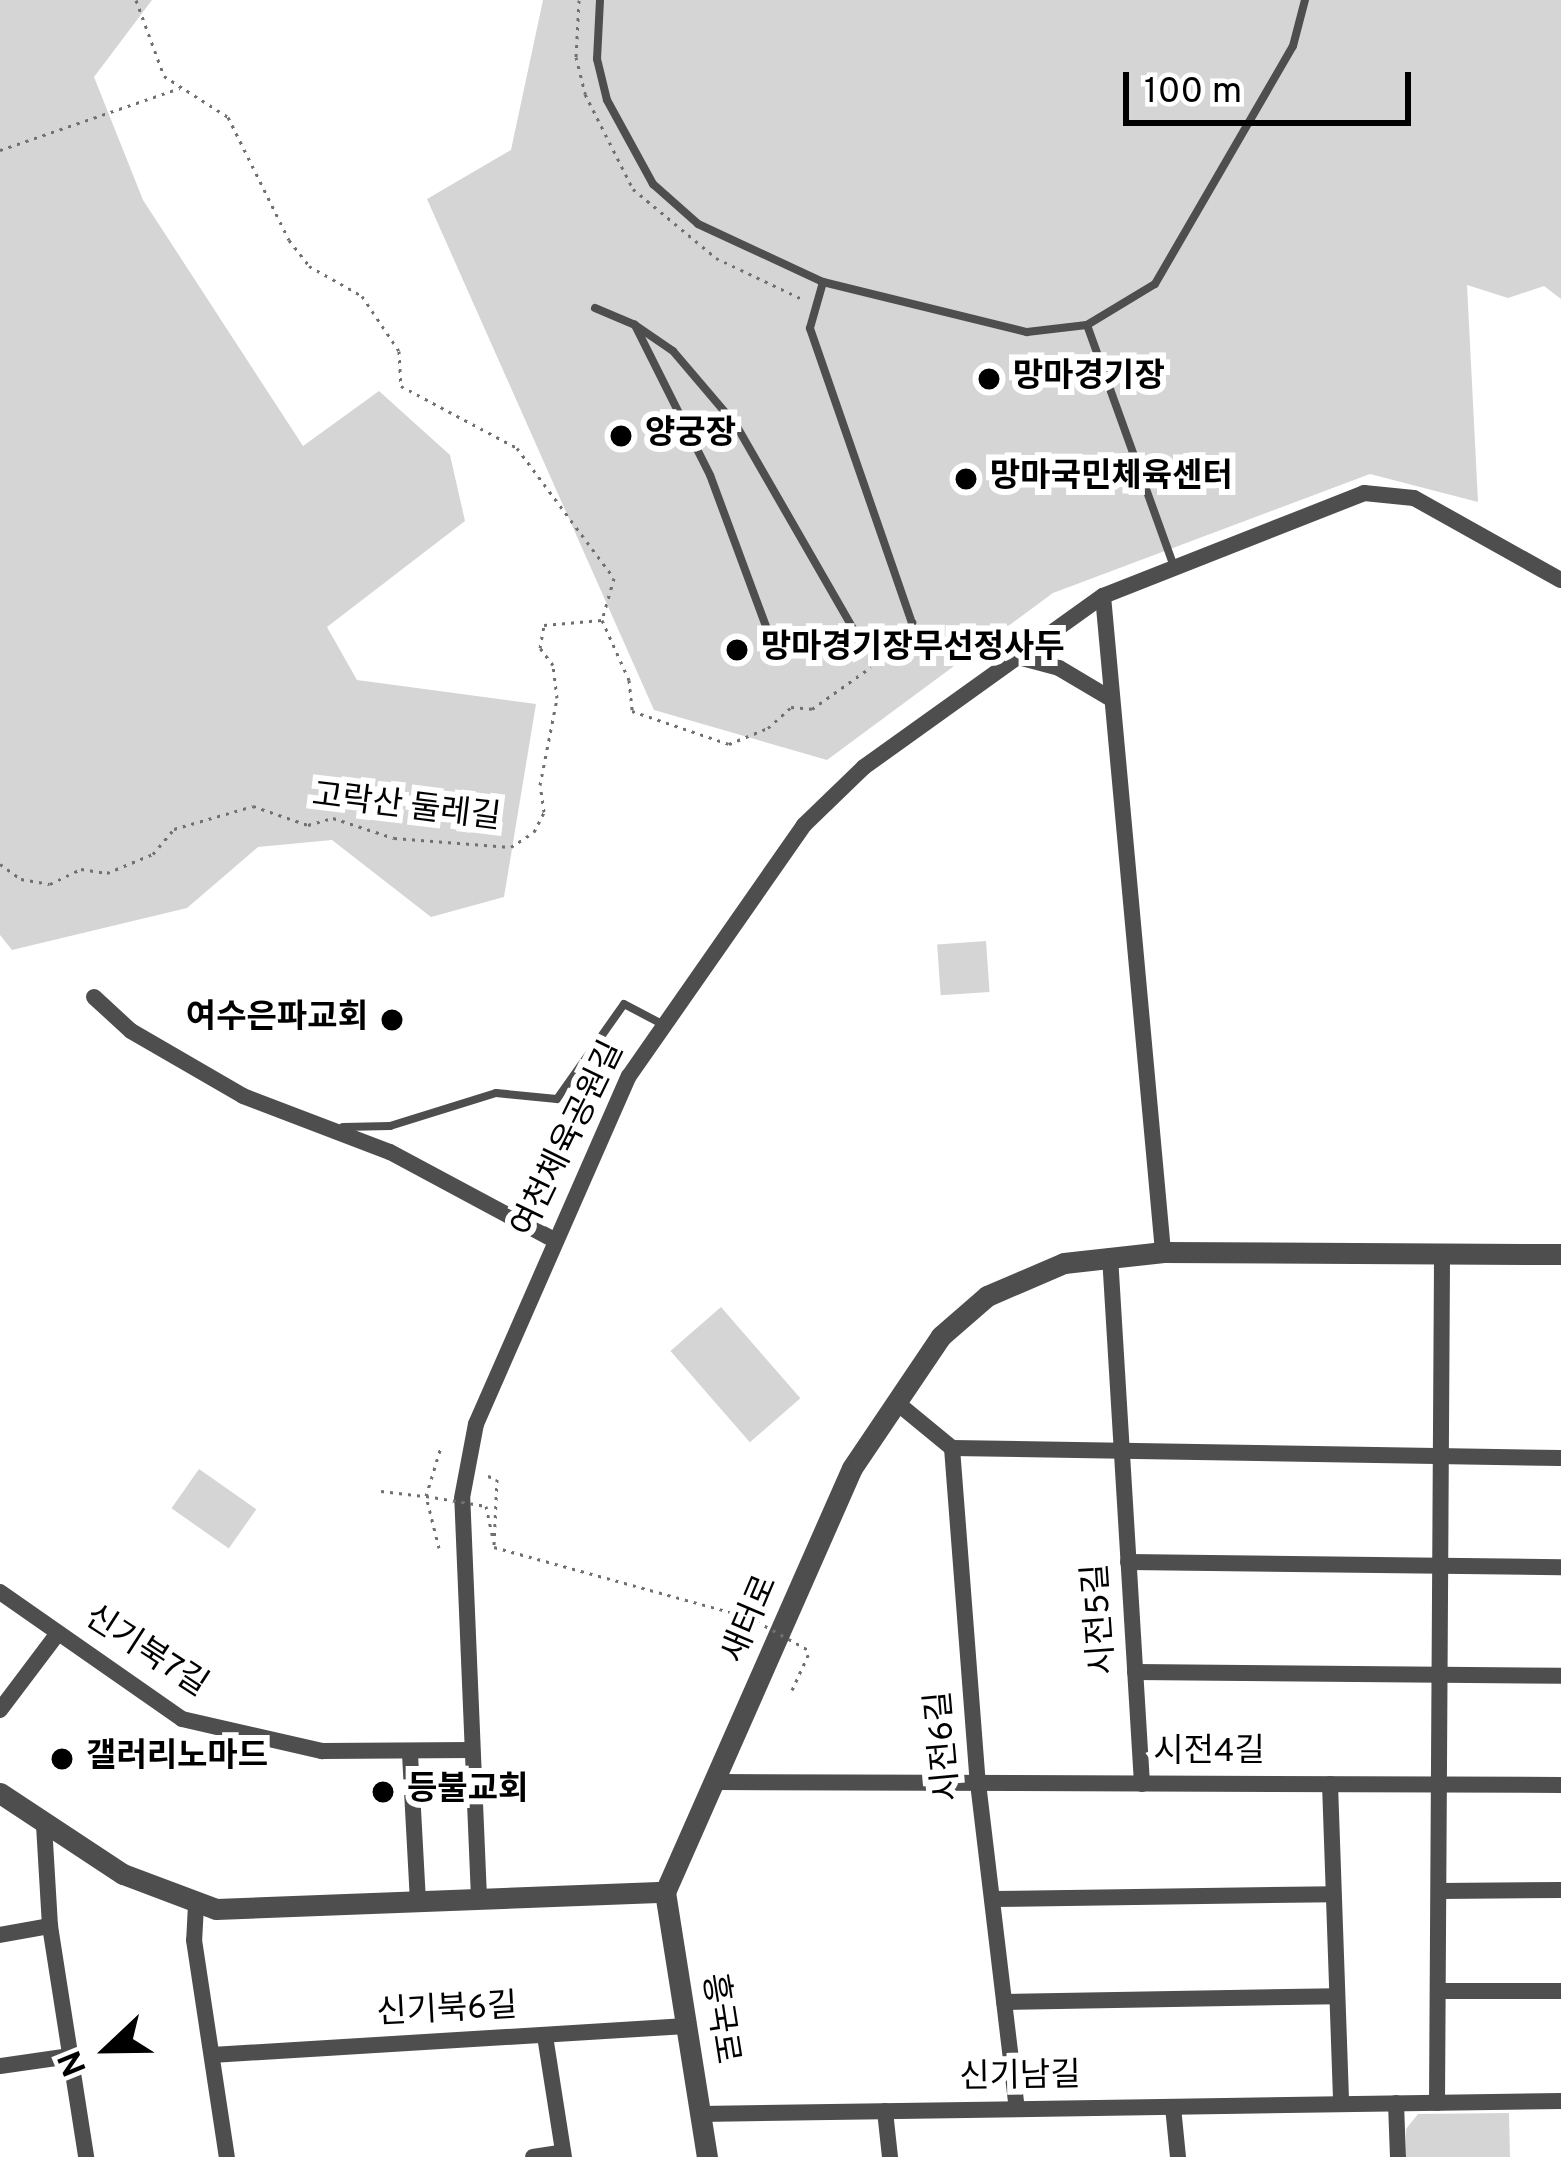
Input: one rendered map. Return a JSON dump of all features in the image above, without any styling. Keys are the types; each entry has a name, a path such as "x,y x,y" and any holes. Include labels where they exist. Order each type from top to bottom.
{"street":[{"name":"여천체육공원길","path":"479,1898 462,1498 476,1424 629,1076 830,794 1103,596 1336,502 1386,492 1414,498 1561,580"},
{"path":"1103,596 1108,697 1163,1252"},
{"path":"1018,657 1059,668 1108,697"},
{"path":"94,997 131,1031 243,1096 332,1126 554,1240"},
{"name":"새터로","path":"665,1892 852,1468 953,1323 987,1296 1040,1269 1163,1252 1561,1254"},
{"path":"1437,2103 1442,1253"},
{"name":"시전5길","path":"1110,1256 1142,1784"},
{"path":"896,1402 952,1448 1561,1458"},
{"name":"시전6길","path":"952,1448 978,1783 1017,2109"},
{"path":"1129,1562 1561,1567"},
{"name":"신기북7길","path":"0,1592 182,1719 249,1740 410,1754 472,1750"},
{"path":"0,1710 58,1633"},
{"path":"1135,1672 1561,1676"},
{"path":"410,1754 418,1901"},
{"name":"시전4길","path":"717,1782 1561,1785"},
{"path":"1330,1784 1341,2104"},
{"path":"0,1793 123,1874 196,1905 260,1912 665,1892"},
{"path":"44,1825 50,1926 86,2157"},
{"path":"1439,1891 1561,1890"},
{"name":"흥국로","path":"665,1892 707,2157"},
{"path":"992,1899 1333,1894"},
{"path":"196,1905 194,1940 227,2157"},
{"path":"0,1934 50,1926"},
{"path":"1438,1991 1561,1991"},
{"path":"1004,2002 1336,1996"},
{"name":"신기북6길","path":"212,2055 686,2026"},
{"path":"533,2157 563,2154 545,2036"},
{"path":"0,2066 70,2056"},
{"name":"신기남길","path":"700,2114 1561,2101"},
{"path":"1396,2103 1398,2157"},
{"path":"1173,2107 1178,2157"},
{"path":"885,2111 890,2157"}],"lane":[{"path":"600,0 597,59 607,100 652,184 740,249 824,282 998,329 1087,325 1155,284 1293,46 1305,0"},
{"path":"595,308 635,325 674,351 736,425 859,639 880,656 902,645 912,622 810,328 824,282"},
{"path":"635,325 710,475 774,648"},
{"path":"1087,325 1174,568"},
{"path":"332,1126 390,1126 496,1093 557,1099 624,1004 663,1025"}],"path":[{"path":"136,0 164,76 228,117 309,266 362,296 399,351 401,386 517,448 614,578 602,620 629,680 632,711 729,745 768,728 791,707 812,709 880,656"},
{"path":"0,151 183,87"},
{"name":"고락산 둘레길","path":"0,864 50,884 81,869 107,873 153,854 174,829 253,806 308,825 333,818 394,838 512,847 534,832 544,812 540,785 557,698 553,665 540,648 544,625 602,620"},
{"path":"439,1548 426,1496 441,1447"},
{"path":"488,1476 497,1479 494,1547"},
{"path":"381,1491 486,1506 494,1547"},
{"path":"494,1547 750,1618 810,1651 793,1690"},
{"path":"750,1618 776,1574"}],"shaded area":[{"path":"0,0 152,0 94,77 143,200 303,446 379,391 450,455 465,521 327,627 357,680 536,704 504,897 431,917 332,840 258,847 187,908 12,950 0,935"},
{"name":"망마경기장","path":"543,0 1561,0 1561,299 1544,286 1508,298 1467,285 1478,502 1370,474 1053,593 827,760 654,710 427,199 511,150"},
{"path":"986,941 990,992 941,995 937,944"},
{"path":"721,1307 800,1398 750,1442 670,1351"},
{"path":"199,1469 256,1509 229,1548 171,1508"},
{"path":"1509,2113 1510,2157 1406,2157 1406,2129 1418,2114"}],"place":[{"name":"망마경기장","path":"989,379"},
{"name":"양궁장","path":"621,436"},
{"name":"망마국민체육센터","path":"966,479"},
{"name":"망마경기장무선정사두","path":"737,650"},
{"name":"여수은파교회","path":"392,1020"},
{"name":"갤러리노마드","path":"62,1759"},
{"name":"등불교회","path":"383,1792"}]}
